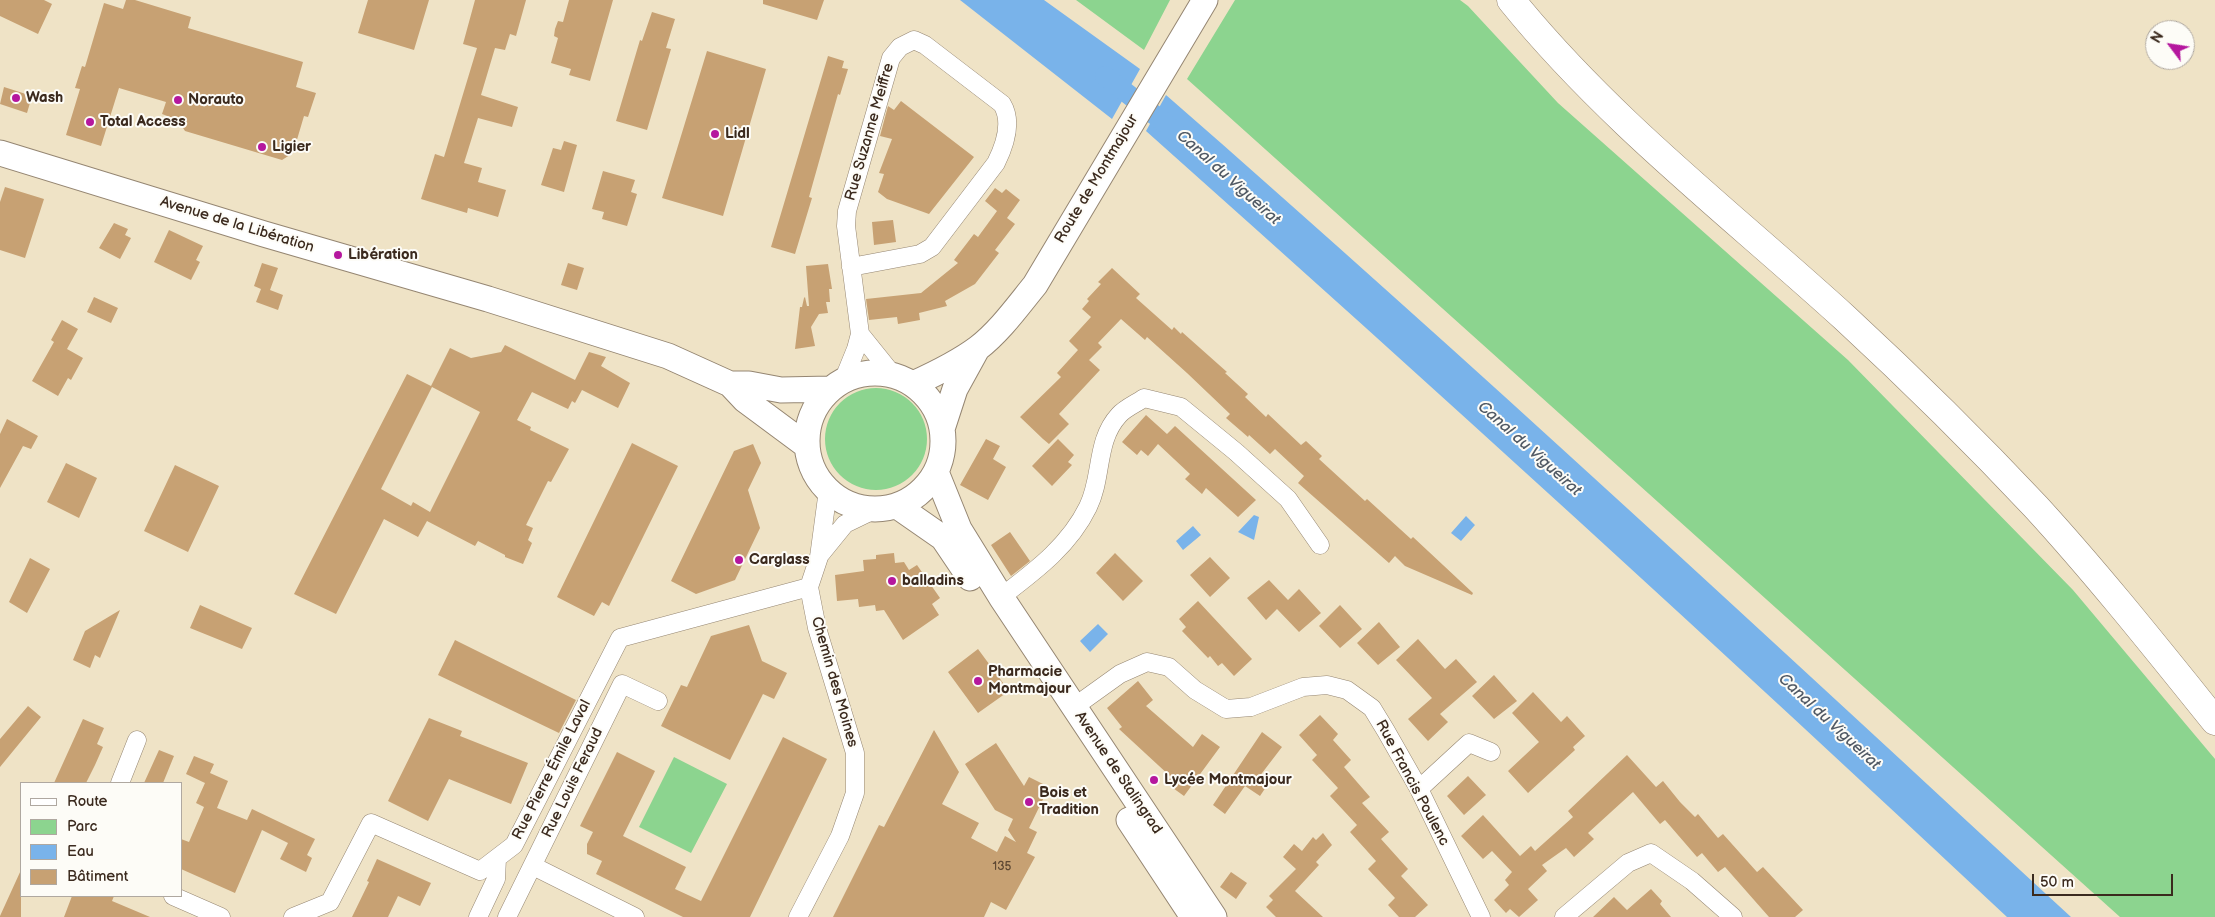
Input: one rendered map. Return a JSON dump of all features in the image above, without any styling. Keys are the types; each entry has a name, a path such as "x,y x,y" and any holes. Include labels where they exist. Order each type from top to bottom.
{"main road":[{"name":"Route de Montmajour","path":"903,380 943,370 977,349 1002,326 1035,285 1120,139 1205,0"},
{"path":"1512,0 1555,52 1607,105 1845,319 1984,453 2087,566 2163,656 2215,722"},
{"name":"Avenue de la Libération","path":"0,152 264,234 488,299 668,356 730,384 745,400 807,446"},
{"name":"Route de Montmajour","path":"942,429 955,389 977,349"},
{"path":"876,373 903,380 926,396 937,412 942,429 942,451 936,472 926,486 912,498 886,507 859,507 842,500 828,490 817,477 810,462 807,446 809,425 817,406 837,385 859,375 876,373"},
{"name":"Avenue de la Libération","path":"730,384 749,384 781,390 837,385"},
{"name":"Avenue de Stalingrad","path":"936,472 959,529 995,605"},
{"name":"Avenue de Stalingrad","path":"886,507 943,538 995,605 1039,672 1075,738 1193,917"},
{"path":"1039,672 1065,705 1074,707 1073,718 1079,726 1075,738"},
{"name":"Avenue de Stalingrad","path":"1074,707 1214,917"},
{"path":"1166,844 1166,859 1182,884 1179,896"}],"street":[{"name":"Rue Suzanne Meiffre","path":"837,385 856,349 860,334 851,267 846,226 850,202 891,58 900,47 914,40 925,45 1002,104 1007,112 1008,122 1002,150 996,163 932,247 920,254 851,267"},
{"path":"860,334 903,380"},
{"path":"995,605 1038,569 1072,534 1088,506 1100,471 1102,443 1119,414 1144,398 1181,407 1236,452 1288,499 1320,545"},
{"name":"Chemin des Moines","path":"798,917 840,836 856,793 855,753 817,628 809,587 818,557 828,490"},
{"name":"Chemin des Moines","path":"818,557 845,524 886,507"},
{"name":"Rue Pierre Émile Laval","path":"293,917 330,902 371,823 480,871 514,845 620,638 809,587"},
{"name":"Rue Francis Poulenc","path":"1074,707 1120,674 1147,662 1169,667 1196,690 1226,709 1251,707 1304,687 1327,685 1347,690 1372,708 1418,789 1481,917"},
{"name":"Rue Louis Feraud","path":"506,917 622,684 658,701"},
{"path":"120,782 137,740"},
{"path":"1418,789 1469,743 1491,752"},
{"path":"1564,917 1628,863 1651,853 1692,881 1733,917"},
{"path":"478,917 496,879 497,858"},
{"path":"532,866 635,917"},
{"path":"175,897 221,917"}],"green space":[{"path":"1076,0 1170,0 1144,50"},
{"path":"1235,0 1460,0 1468,6 1558,103 1848,360 2073,590 2215,759 2215,917 2120,917 1187,79"},
{"path":"876,388 896,392 912,403 923,419 927,439 923,459 912,475 896,486 876,490 856,486 840,475 829,459 825,439 829,419 840,403 856,392"},
{"path":"674,757 727,784 691,853 639,827"}],"water":[{"path":"960,0 1044,0 1140,69 1112,119"},
{"path":"1166,95 1508,400 2071,917 2007,917 1579,521 1146,131"},
{"path":"1254,515 1259,517 1254,540 1238,532"},
{"path":"1466,516 1475,525 1461,541 1451,533"},
{"path":"1193,526 1201,535 1183,550 1176,541"},
{"path":"1098,624 1108,634 1090,652 1080,641"}],"building":[{"path":"0,0 44,0 52,4 38,34 0,16"},
{"path":"126,0 135,0 191,17 188,28 303,62 296,87 316,93 308,117 304,116 293,153 282,160 185,131 178,120 162,114 166,102 119,88 101,146 66,135 80,89 75,88 82,66 85,67 104,3 123,9"},
{"path":"368,0 429,0 414,50 358,33"},
{"path":"475,0 526,0 516,36 510,34 505,50 495,48 481,95 518,107 512,127 478,118 464,163 482,168 478,182 506,190 498,217 468,208 467,213 421,199 435,154 444,157 477,48 463,44"},
{"path":"569,0 613,0 590,81 569,75 571,69 551,63 558,38 554,36 555,29 558,21 563,22"},
{"path":"763,0 824,0 817,20 763,4"},
{"path":"652,12 675,19 666,48 671,49 647,130 616,121 640,40 642,41"},
{"name":"Lidl","path":"707,51 766,69 723,216 662,198"},
{"path":"828,56 844,61 842,68 848,69 840,95 838,94 809,197 812,198 795,254 771,247"},
{"name":"Wash","path":"4,87 32,96 27,113 0,104"},
{"path":"901,101 974,157 929,214 887,199 878,192 884,174 879,173 892,139 880,136 888,106 894,110"},
{"path":"564,141 577,145 564,192 541,185 553,148 561,150"},
{"path":"603,171 635,180 631,192 637,194 627,226 602,219 604,212 592,209"},
{"path":"5,187 44,199 25,258 0,250 0,202"},
{"path":"995,188 1002,193 1006,189 1020,200 1007,218 1015,224 995,250 999,253 975,284 945,301 947,306 919,313 920,320 898,324 897,317 869,320 866,299 921,293 958,263 954,260 974,234 978,237 997,211 985,201"},
{"path":"893,220 896,242 874,245 872,222"},
{"path":"114,223 128,229 125,235 131,238 120,259 99,248"},
{"path":"169,230 203,246 196,260 200,262 191,280 154,262"},
{"path":"262,263 278,268 270,290 283,295 278,310 256,302 261,289 254,286"},
{"path":"568,263 584,268 577,290 561,285"},
{"path":"828,264 832,289 829,289 830,302 826,302 828,313 819,314 811,327 815,346 795,349 800,307 802,307 805,297 807,306 809,306 806,266"},
{"path":"1112,268 1140,294 1136,298 1172,330 1174,327 1181,334 1182,332 1227,372 1225,373 1248,394 1245,397 1266,417 1268,414 1301,445 1306,441 1322,456 1319,459 1365,501 1367,499 1411,539 1413,537 1473,593 1472,595 1405,566 1395,556 1389,563 1298,483 1304,476 1275,449 1270,454 1249,435 1248,437 1226,418 1230,414 1187,373 1147,337 1145,340 1121,319 1098,343 1102,347 1089,360 1100,370 1059,414 1069,424 1049,444 1043,439 1020,417 1061,377 1057,373 1078,350 1069,341 1091,317 1082,309 1089,301 1087,299 1101,284 1098,282"},
{"path":"94,297 118,308 111,323 87,312"},
{"path":"62,320 78,329 67,349 83,358 71,380 68,378 58,396 32,381 54,342 51,340"},
{"path":"505,345 575,380 589,352 606,357 601,366 630,383 618,408 582,390 575,403 572,401 568,409 532,392 517,420 531,427 530,430 569,449 551,482 548,481 526,525 533,528 528,540 532,543 523,564 505,557 505,555 478,541 475,546 427,521 418,537 384,519 336,614 294,594 407,374 431,386 450,348 471,358 501,352","holes":["432,387 480,412 430,512 413,502 411,506 381,489"]},
{"path":"1146,415 1167,434 1175,426 1256,500 1238,517 1206,488 1202,494 1185,479 1190,474 1158,444 1148,456 1141,450 1137,455 1122,442"},
{"path":"7,419 38,436 31,449 23,446 0,488 0,434"},
{"path":"986,439 1000,446 993,459 1006,467 988,500 960,485"},
{"path":"1058,439 1074,455 1068,462 1072,465 1052,486 1032,466"},
{"path":"632,443 678,466 609,606 602,602 594,616 557,597"},
{"path":"753,444 761,463 748,490 760,528 735,580 696,594 671,581 734,451"},
{"path":"66,463 97,478 79,518 47,502"},
{"path":"175,465 219,486 188,552 144,531"},
{"path":"1010,532 1030,561 1011,576 991,545"},
{"path":"894,553 895,563 904,562 909,570 917,565 940,598 932,604 939,615 903,640 884,610 876,611 875,605 859,607 858,599 837,601 835,575 864,571 863,560 876,559 876,555"},
{"path":"1115,553 1143,581 1123,601 1096,573"},
{"path":"1210,557 1230,578 1210,597 1190,575"},
{"path":"30,558 50,569 27,613 9,602"},
{"path":"1269,580 1288,600 1299,589 1321,613 1299,632 1277,609 1266,620 1247,598"},
{"path":"1198,601 1252,659 1234,676 1222,663 1218,666 1210,656 1208,658 1182,631 1186,627 1179,619"},
{"path":"200,605 252,628 242,649 190,628"},
{"path":"1340,605 1362,629 1340,648 1319,626"},
{"path":"120,610 100,658 95,655 90,668 73,660 85,631"},
{"path":"1379,622 1400,647 1378,665 1357,643"},
{"path":"749,625 762,661 787,673 774,699 763,694 730,760 661,726 681,685 687,687 711,636"},
{"path":"1418,639 1445,669 1456,659 1477,682 1440,714 1448,722 1428,741 1408,719 1432,698 1396,660"},
{"path":"455,640 576,700 559,733 438,675"},
{"name":"Pharmacie Montmajour","path":"978,649 1009,691 978,713 948,672"},
{"path":"1494,675 1517,701 1494,719 1472,696"},
{"path":"1138,681 1153,700 1146,706 1193,747 1202,734 1220,747 1184,796 1166,783 1171,777 1119,729 1122,727 1107,708"},
{"path":"1533,692 1561,722 1567,716 1585,736 1573,747 1575,750 1528,793 1508,771 1539,742 1512,713"},
{"path":"28,706 41,717 0,767 0,739"},
{"path":"1320,715 1338,734 1333,740 1351,760 1344,767 1370,797 1362,803 1389,832 1381,839 1408,869 1401,876 1428,905 1415,917 1399,917 1388,905 1395,898 1368,869 1376,861 1350,832 1357,825 1330,796 1338,788 1312,760 1317,755 1299,735"},
{"path":"429,718 462,731 460,736 528,763 511,804 449,779 428,821 388,801"},
{"path":"83,719 104,728 97,744 103,747 86,782 54,782"},
{"path":"934,730 959,772 942,804 979,823 971,838 997,852 1005,836 1016,842 1008,830 1013,819 995,810 965,764 996,743 1024,786 1029,777 1049,787 1029,828 1037,832 1027,853 1035,857 1006,910 991,902 984,917 833,917 879,825 884,827"},
{"path":"1262,732 1282,747 1259,777 1268,784 1260,796 1245,786 1225,814 1213,805"},
{"path":"783,737 827,759 750,917 683,917 596,874 602,861 587,854 587,844 593,832 580,826 617,752 655,771 623,836 686,867 675,889 701,901"},
{"path":"159,750 174,756 163,782 144,782"},
{"path":"1627,755 1656,787 1663,781 1680,802 1695,817 1698,814 1718,838 1723,834 1757,872 1763,867 1803,910 1795,917 1769,917 1725,867 1718,872 1702,853 1697,857 1665,820 1660,824 1633,792 1588,833 1594,839 1574,857 1566,848 1542,865 1547,871 1528,889 1538,900 1519,917 1510,909 1506,913 1494,900 1509,885 1505,880 1512,872 1492,851 1483,859 1461,836 1483,815 1520,856 1531,846 1535,851 1573,817 1568,811"},
{"path":"194,756 214,764 210,773 228,781 217,808 247,820 252,809 315,839 307,855 312,858 306,872 280,859 288,843 262,830 235,893 182,869 182,839 189,842 204,807 196,803 205,783 186,774"},
{"path":"1468,776 1486,795 1464,815 1447,796"},
{"path":"1323,833 1332,845 1316,862 1319,865 1295,891 1323,917 1276,917 1266,907 1273,900 1269,896 1296,869 1283,857 1294,844 1302,851 1313,837 1316,840"},
{"path":"377,859 431,883 420,906 398,896 388,917 352,917 369,882 367,881"},
{"path":"20,872 21,917 0,916"},
{"path":"1231,872 1247,883 1236,899 1220,887"},
{"path":"1651,889 1662,901 1660,904 1671,917 1593,917 1614,897 1627,910"},
{"path":"72,897 114,897 112,901 150,917 64,917"}],"waterway":[{"name":"Canal du Vigueirat","path":"1105,76 1175,131"}],"place":[{"name":"Wash","path":"16,98"},
{"name":"Norauto","path":"178,100"},
{"name":"Total Access","path":"90,122"},
{"name":"Lidl","path":"715,134"},
{"name":"Ligier","path":"262,147"},
{"name":"Libération","path":"338,255"},
{"name":"Carglass","path":"739,560"},
{"name":"balladins","path":"892,581"},
{"name":"Pharmacie Montmajour","path":"978,681"},
{"name":"Lycée Montmajour","path":"1154,780"},
{"name":"Bois et Tradition","path":"1029,802"}]}
